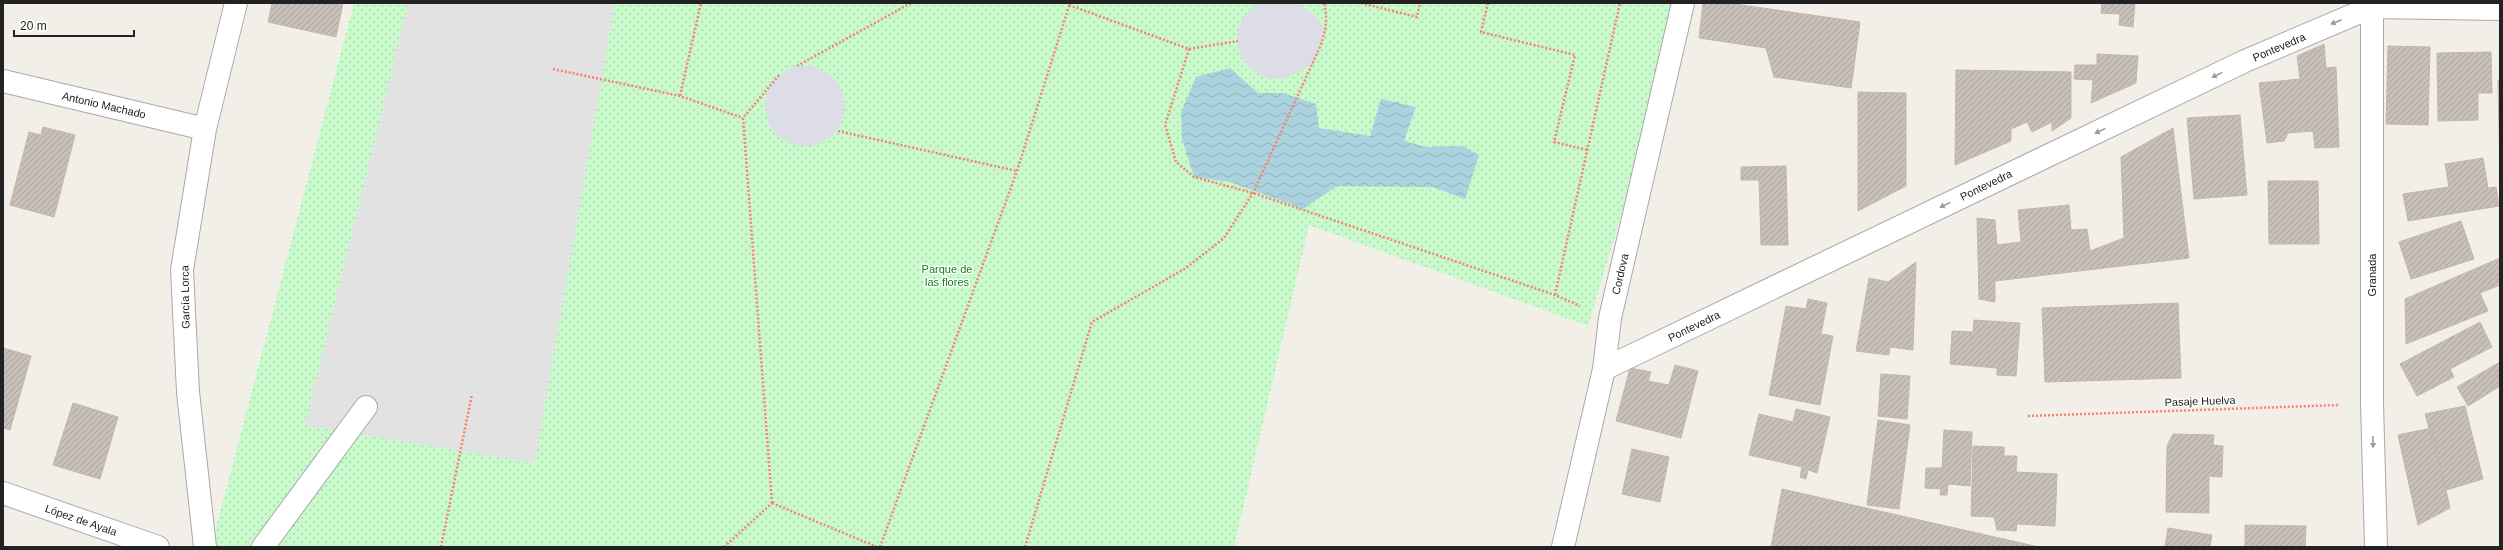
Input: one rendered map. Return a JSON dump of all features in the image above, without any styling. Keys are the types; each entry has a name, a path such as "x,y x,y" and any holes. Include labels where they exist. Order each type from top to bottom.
{"street":[{"name":"García Lorca","path":"205,547 188,392 182,270 205,129 236,3"},
{"name":"Cordova","path":"1563,547 1604,369 1610,318 1683,3"},
{"path":"2370,4 2500,9"},
{"name":"Pontevedra","path":"1604,369 2245,61 2370,4"},
{"name":"Granada","path":"2370,4 2372,403 2376,547"},
{"name":"Antonio Machado","path":"3,81 205,129"},
{"path":"263,547 366,407"},
{"name":"López de Ayala","path":"3,493 158,547"}],"path":[{"path":"680,96 701,3"},
{"path":"797,66 911,3"},
{"path":"1025,547 1092,322 1191,264 1224,238 1253,193 1320,47 1326,29 1324,3"},
{"path":"1361,3 1417,17 1420,3"},
{"path":"1488,3 1481,32 1575,55 1554,142 1587,150"},
{"path":"1555,295 1620,3"},
{"path":"772,503 878,547 1017,171 1069,4 1188,49 1238,41"},
{"path":"1188,49 1165,125 1176,162 1194,177 1253,193 1555,295 1610,318"},
{"path":"553,69 680,96 743,118"},
{"path":"772,503 743,118 780,74"},
{"path":"838,131 1017,171"},
{"path":"441,547 472,394"},
{"name":"Pasaje Huelva","path":"2028,416 2372,403"},
{"path":"724,547 772,503"}],"green space":[{"name":"Parque de las flores","path":"354,3 1682,3 1678,25 1588,326 1309,225 1234,547 211,547"}],"shaded area":[{"path":"408,3 615,3 535,463 305,425"},
{"path":"1259,3 1295,3 1311,12 1326,29 1314,63 1287,78 1271,79 1256,73 1245,62 1238,48 1237,32 1243,17"},
{"path":"805,66 820,69 833,78 842,91 845,106 842,121 833,134 820,143 805,146 790,143 777,134 768,121 765,106 768,91 777,78 790,69"}],"water":[{"path":"1230,68 1258,93 1282,93 1316,104 1319,128 1370,136 1381,99 1416,107 1404,141 1426,147 1463,146 1479,155 1465,199 1433,187 1337,186 1303,209 1230,182 1194,177 1182,139 1181,112 1196,77"}],"building":[{"path":"272,3 343,3 336,37 268,22"},
{"path":"1703,3 1728,3 1860,22 1851,88 1774,77 1766,48 1699,38"},
{"path":"2102,3 2135,3 2133,27 2119,25 2120,14 2101,13"},
{"path":"2324,44 2326,68 2336,67 2339,147 2315,148 2313,131 2288,133 2284,141 2267,143 2259,83 2300,79 2297,56"},
{"path":"2388,46 2430,47 2428,125 2386,124"},
{"path":"2491,52 2492,93 2478,93 2478,120 2438,121 2437,53"},
{"path":"2097,54 2138,56 2136,83 2091,103 2093,80 2074,79 2075,65 2097,65"},
{"path":"1956,70 2071,72 2071,118 2052,131 2052,122 2032,132 2027,122 2011,129 2011,141 1955,165"},
{"path":"2498,80 2500,80 2500,175"},
{"path":"1858,92 1906,93 1906,186 1858,211"},
{"path":"2240,115 2247,195 2194,199 2187,118"},
{"path":"43,127 75,135 54,217 10,205 29,132 41,135"},
{"path":"2173,128 2189,258 1995,281 1995,302 1979,299 1977,218 1995,220 1997,245 2021,242 2018,210 2069,205 2071,230 2087,229 2090,251 2124,238 2121,157"},
{"path":"2483,158 2488,188 2496,187 2499,206 2408,221 2403,194 2449,187 2445,164"},
{"path":"1786,166 1788,245 1761,245 1759,180 1741,180 1741,167"},
{"path":"2268,181 2318,181 2319,244 2269,244"},
{"path":"2461,221 2474,259 2411,279 2399,242"},
{"path":"2500,258 2500,285 2480,293 2488,311 2406,344 2405,299"},
{"path":"1916,262 1913,350 1890,347 1889,355 1856,351 1869,278 1888,282"},
{"path":"1808,299 1827,303 1821,334 1833,336 1820,405 1769,395 1786,306 1806,309"},
{"path":"2178,303 2181,378 2045,382 2042,308"},
{"path":"1974,320 2020,323 2016,376 1997,375 1997,368 1950,364 1952,331 1973,332"},
{"path":"2480,322 2492,347 2450,369 2454,377 2417,396 2400,364"},
{"path":"3,348 31,356 10,430 3,428"},
{"path":"2500,362 2500,386 2468,406 2457,387"},
{"path":"1675,365 1698,371 1681,438 1616,421 1630,368 1651,372 1648,381 1669,385"},
{"path":"1881,374 1910,376 1907,419 1878,416"},
{"path":"73,403 118,417 100,479 53,465"},
{"path":"2465,406 2483,479 2446,490 2425,414"},
{"path":"1796,409 1830,417 1817,473 1808,470 1806,479 1800,477 1802,467 1749,455 1759,414 1793,422"},
{"path":"1878,420 1910,425 1899,509 1867,505"},
{"path":"2432,428 2450,508 2418,525 2398,435"},
{"path":"1944,430 1972,432 1970,486 1948,484 1947,495 1940,495 1941,489 1925,488 1926,468 1942,468"},
{"path":"2173,434 2214,435 2213,445 2223,446 2222,477 2209,476 2209,513 2166,512 2167,446"},
{"path":"1973,446 2004,447 2004,456 2017,456 2016,472 2057,474 2055,526 2017,524 2016,531 1997,530 1994,517 1971,516"},
{"path":"1632,449 1669,457 1660,502 1622,494"},
{"path":"1782,489 2039,547 1771,547"},
{"path":"2245,525 2306,526 2305,547 2245,547"},
{"path":"2168,528 2212,535 2210,547 2165,547"}]}
